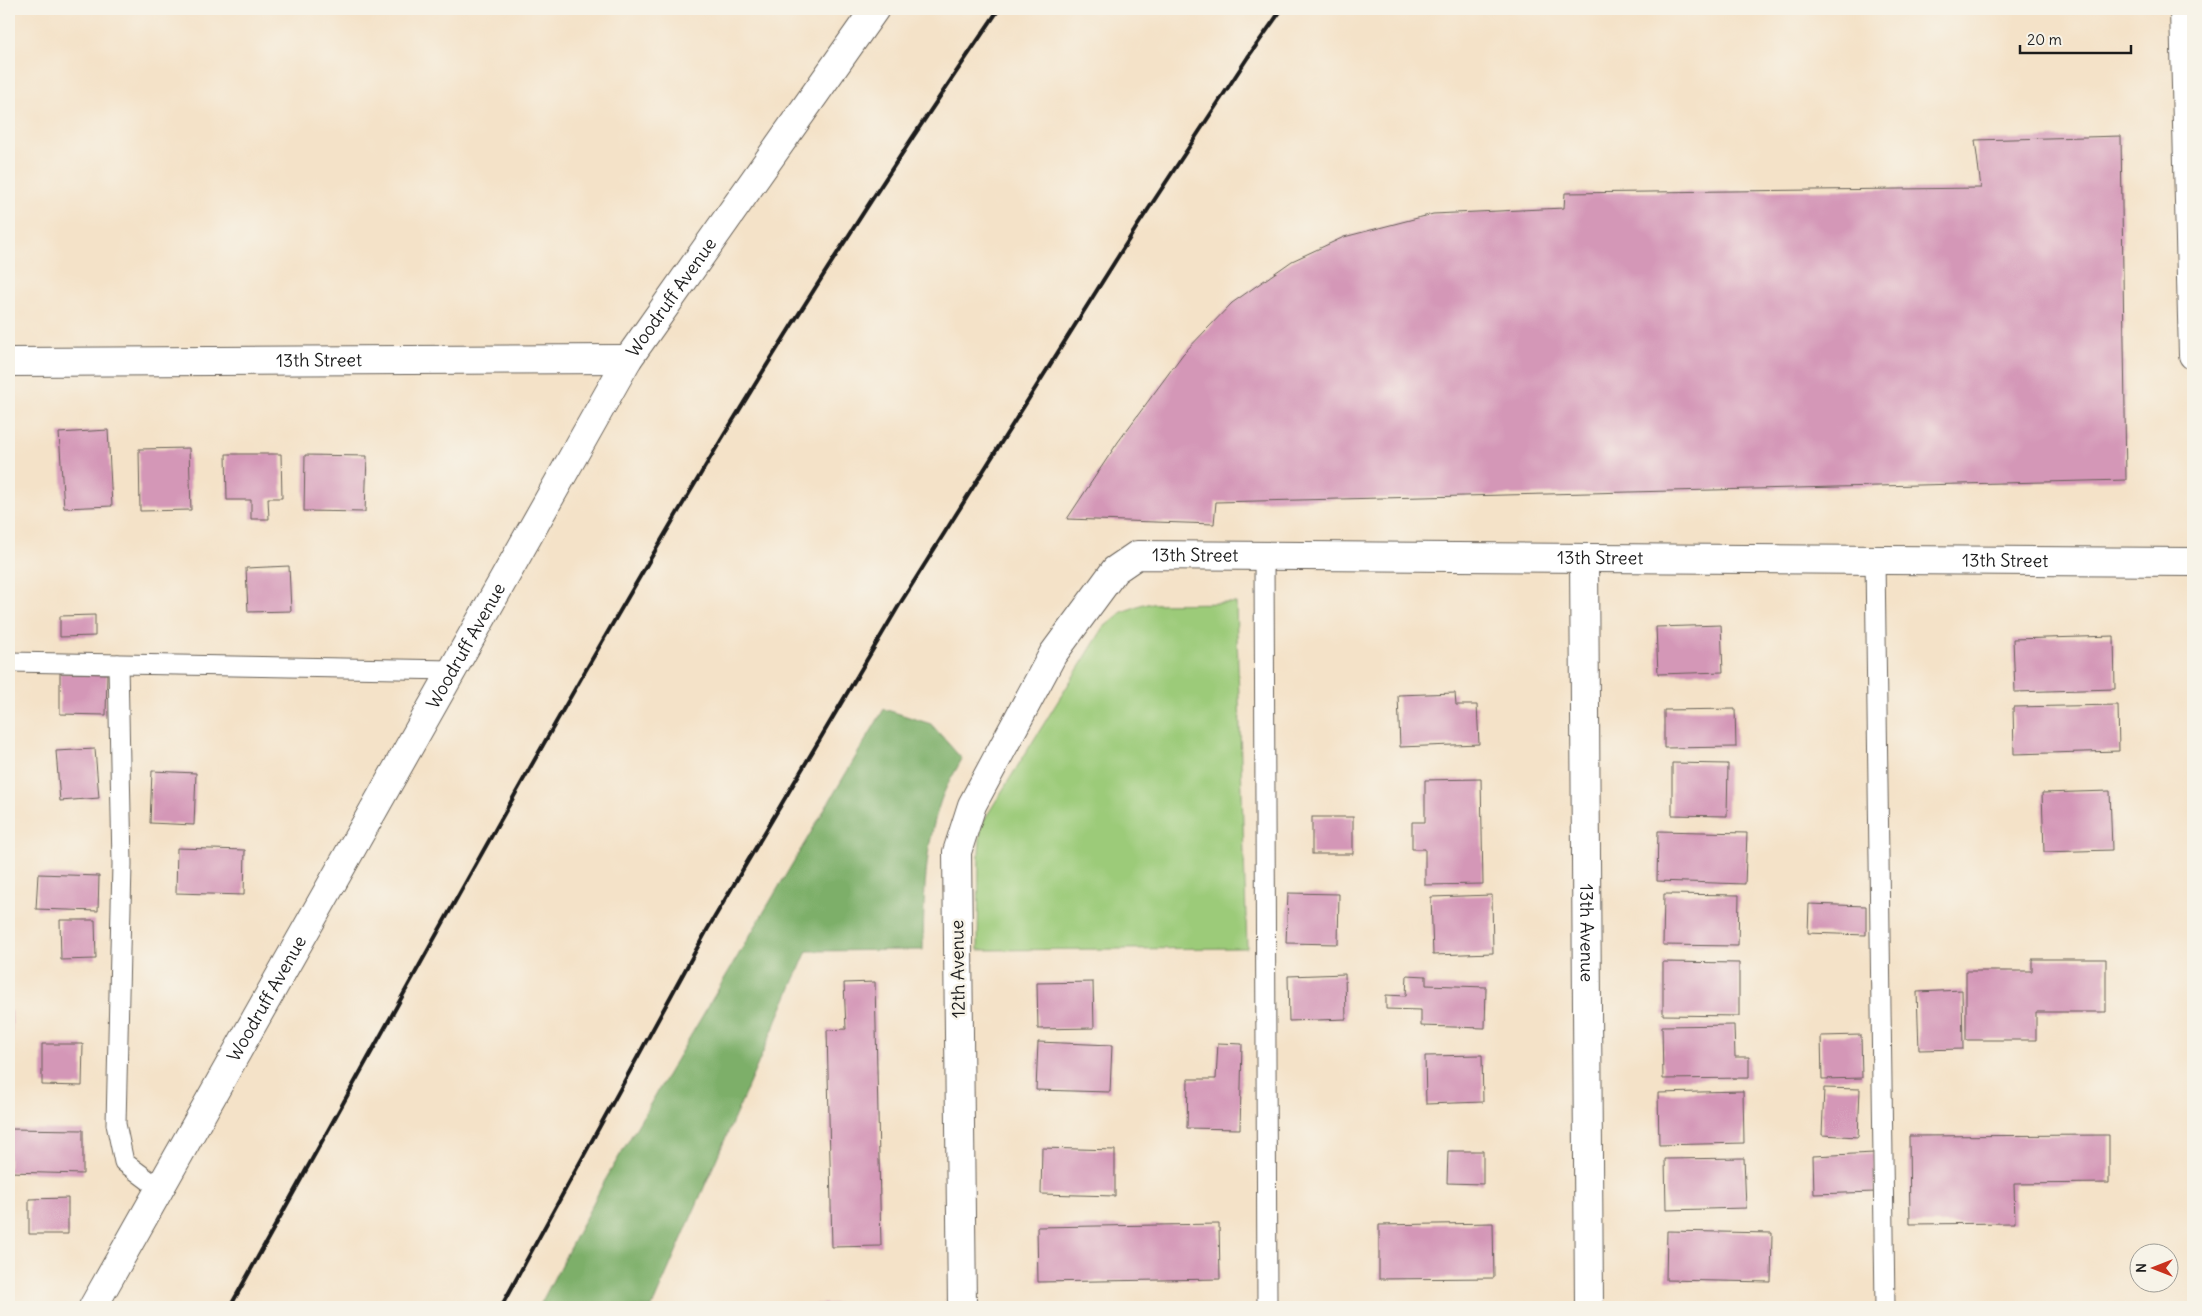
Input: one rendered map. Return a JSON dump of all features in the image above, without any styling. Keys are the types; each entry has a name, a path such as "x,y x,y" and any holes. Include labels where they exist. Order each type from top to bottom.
{"street":[{"name":"Woodruff Avenue","path":"93,1307 628,359 875,9"},
{"path":"2184,9 2190,158 2193,355"},
{"name":"13th Street","path":"9,362 628,359"},
{"name":"13th Street","path":"1053,654 1115,570 1137,555 2193,562"},
{"name":"13th Avenue","path":"1584,558 1589,1307"},
{"name":"12th Avenue","path":"962,1307 957,852 972,805 1053,654"}],"lane":[{"path":"1264,557 1267,1307"},
{"path":"1875,560 1885,1307"},
{"path":"9,662 453,670"},
{"path":"118,664 122,864 116,1124 124,1162 160,1189"}],"green space":[{"path":"1236,603 1247,948 978,950 981,825 1104,627 1122,612 1143,604"},
{"path":"884,709 931,724 962,759 943,795 931,837 926,874 923,950 807,951 652,1307 539,1307 604,1182"}],"building":[{"path":"2121,136 2126,480 1216,502 1214,524 1067,519 1118,442 1183,354 1232,303 1292,261 1344,237 1433,214 1564,208 1565,193 1981,188 1975,140"},
{"path":"108,430 112,506 64,508 59,433"},
{"path":"189,448 191,510 140,511 139,449"},
{"path":"226,454 281,454 282,498 268,498 269,519 251,519 251,500 227,500"},
{"path":"305,455 367,456 365,512 304,511"},
{"path":"289,566 291,611 248,612 246,568"},
{"path":"95,615 95,636 60,637 60,616"},
{"path":"1721,625 1723,672 1658,674 1656,627"},
{"path":"2114,636 2115,689 2015,692 2013,639"},
{"path":"60,673 107,674 106,715 60,714"},
{"path":"1455,693 1456,705 1477,705 1479,744 1400,747 1398,695"},
{"path":"2118,705 2119,751 2014,754 2013,707"},
{"path":"1735,709 1736,747 1664,748 1664,710"},
{"path":"95,749 99,798 60,801 56,751"},
{"path":"1672,763 1728,764 1727,816 1672,815"},
{"path":"152,771 196,773 194,825 150,823"},
{"path":"1481,779 1483,884 1425,885 1425,849 1412,849 1412,822 1425,822 1425,780"},
{"path":"2110,791 2112,850 2044,852 2042,793"},
{"path":"1312,817 1353,817 1353,854 1312,854"},
{"path":"1658,831 1747,833 1745,884 1657,881"},
{"path":"177,848 245,850 244,895 176,893"},
{"path":"38,874 99,876 98,911 36,909"},
{"path":"1288,893 1339,894 1338,944 1286,943"},
{"path":"1664,894 1739,895 1738,946 1663,945"},
{"path":"1492,895 1493,953 1433,955 1431,897"},
{"path":"1809,904 1866,906 1866,935 1808,933"},
{"path":"60,920 95,920 96,959 61,960"},
{"path":"2032,959 2106,959 2106,1012 2036,1012 2036,1040 1966,1040 1966,971 2032,971"},
{"path":"1663,962 1739,963 1739,1016 1663,1015"},
{"path":"1345,974 1346,1019 1289,1021 1288,976"},
{"path":"1407,975 1426,976 1426,985 1486,987 1485,1028 1421,1026 1421,1010 1386,1009 1386,995 1406,996"},
{"path":"875,982 881,1246 832,1247 827,1030 846,1029 844,983"},
{"path":"1093,982 1094,1028 1038,1029 1037,983"},
{"path":"1962,990 1963,1049 1919,1050 1917,992"},
{"path":"9,1011 12,1011 13,1079 9,1079"},
{"path":"1734,1025 1735,1057 1749,1057 1749,1078 1663,1079 1662,1026"},
{"path":"1861,1035 1862,1078 1822,1079 1821,1036"},
{"path":"1038,1042 1112,1045 1110,1092 1036,1090"},
{"path":"1218,1043 1242,1044 1240,1129 1187,1128 1188,1079 1216,1079"},
{"path":"42,1044 83,1044 82,1086 42,1085"},
{"path":"1482,1055 1483,1102 1426,1104 1425,1056"},
{"path":"1824,1088 1860,1089 1858,1137 1822,1135"},
{"path":"1743,1091 1744,1143 1659,1145 1658,1093"},
{"path":"9,1129 83,1130 83,1174 9,1172"},
{"path":"2109,1135 2109,1183 2014,1184 2015,1223 1910,1224 1909,1136"},
{"path":"1042,1148 1115,1150 1115,1196 1041,1194"},
{"path":"1448,1151 1483,1151 1483,1184 1447,1183"},
{"path":"1874,1153 1875,1192 1814,1194 1813,1156"},
{"path":"1744,1158 1746,1208 1666,1210 1665,1159"},
{"path":"68,1198 68,1234 29,1234 29,1199"},
{"path":"1493,1223 1494,1278 1379,1279 1379,1225"},
{"path":"1219,1224 1220,1279 1038,1282 1037,1227"},
{"path":"1667,1231 1772,1233 1771,1282 1666,1280"},
{"path":"872,1303 872,1307 812,1307 812,1304"}],"railway":[{"path":"230,1307 499,822 665,534 828,268 912,138 999,9"},
{"path":"501,1307 707,930 901,602 1136,228 1248,57 1282,9"}]}
